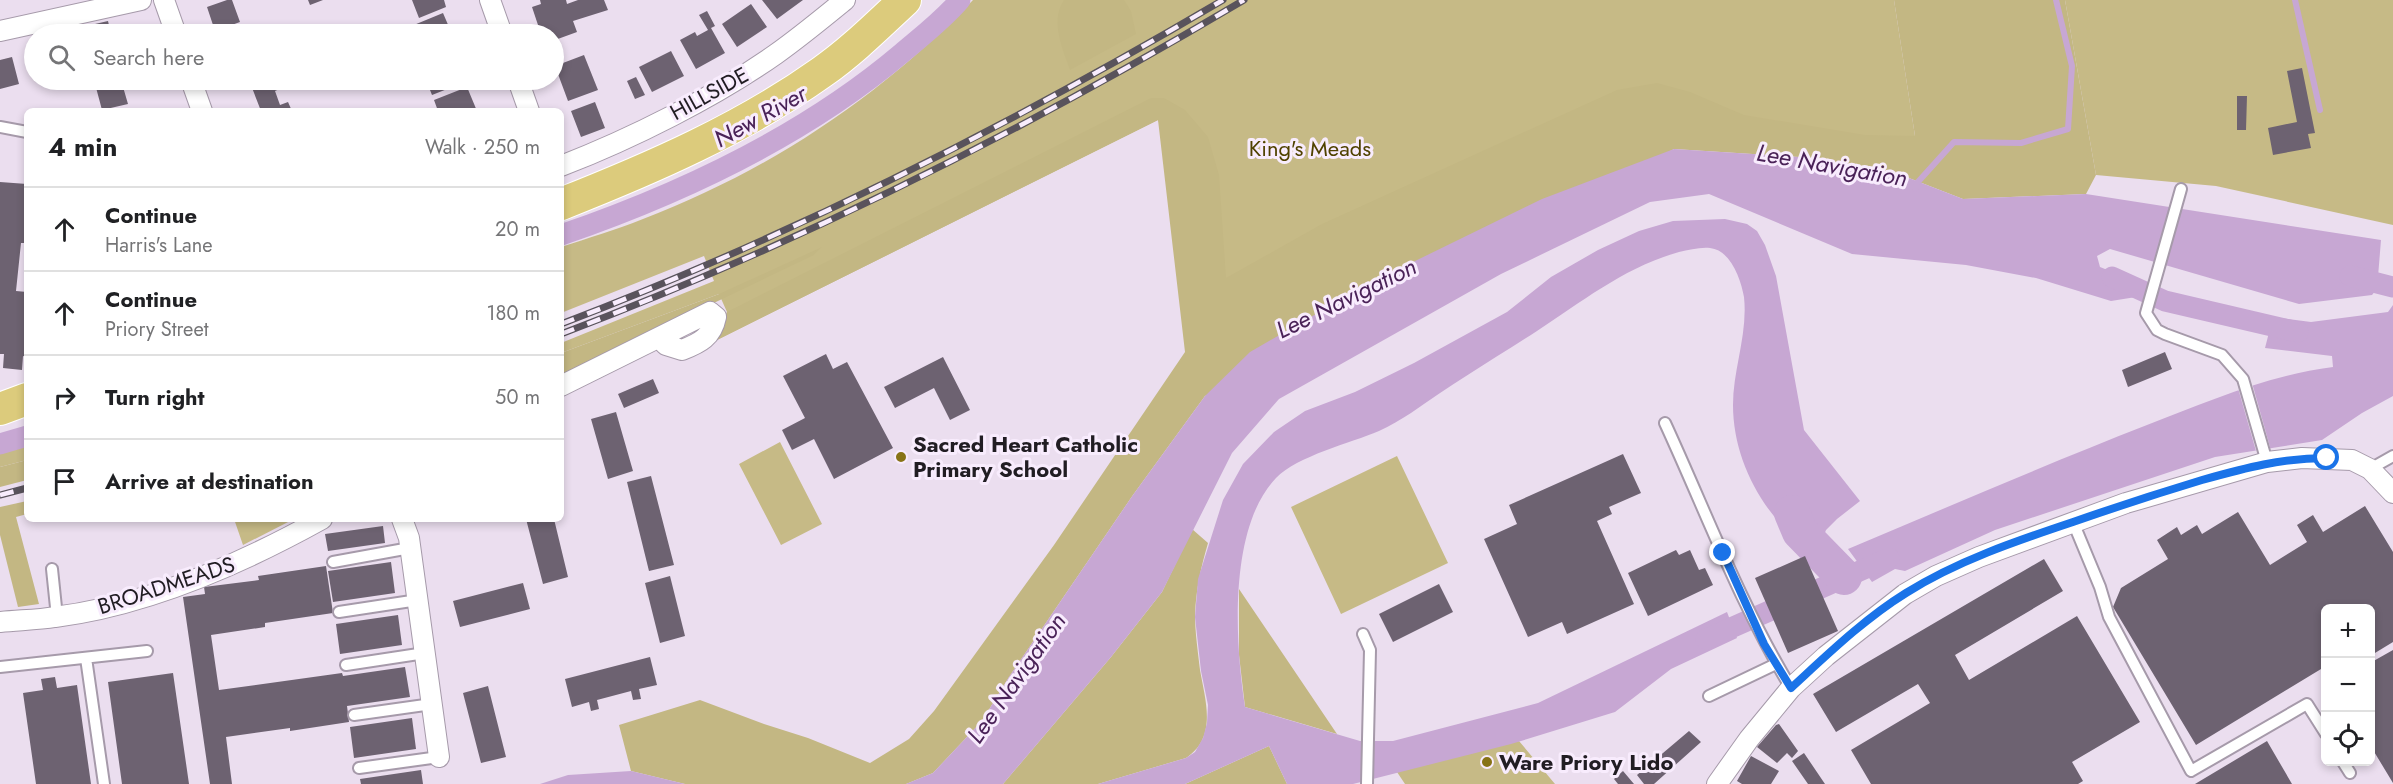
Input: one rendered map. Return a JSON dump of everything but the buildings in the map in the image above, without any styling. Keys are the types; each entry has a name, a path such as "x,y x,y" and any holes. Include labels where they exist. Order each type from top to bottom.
{"main road":[{"path":"564,203 633,176 718,135 770,105 822,71 870,33 905,0"},
{"path":"0,409 24,400"}],"street":[{"path":"35,24 141,0"},
{"path":"164,0 172,24"},
{"path":"490,0 498,24"},
{"name":"HILLSIDE","path":"564,165 677,112 739,78 793,42 845,0"},
{"path":"0,32 24,27"},
{"path":"195,90 201,108"},
{"path":"522,90 528,108"},
{"path":"564,385 659,338"},
{"path":"1718,784 1749,739 1791,688 1880,612 1905,594 1936,576 1979,557 2126,502 2267,462 2327,458 2352,460 2370,469 2393,493"},
{"name":"BROADMEADS","path":"0,622 57,617 118,603 216,571 256,554 316,522"},
{"path":"403,522 410,548 440,757"}],"lane":[{"path":"0,127 24,131"},
{"path":"2181,189 2146,313 2157,330 2222,356 2243,379 2267,462"},
{"path":"1665,423 1764,644 1791,688"},
{"path":"2370,469 2393,456"},
{"path":"2073,522 2100,588 2109,617 2191,771 2307,704 2321,727"},
{"path":"333,562 410,548"},
{"path":"52,569 57,617"},
{"path":"339,612 418,600"},
{"path":"1363,633 1370,650 1368,783"},
{"path":"0,667 147,651"},
{"path":"346,665 425,653"},
{"path":"86,658 104,784"},
{"path":"1709,696 1776,664"},
{"path":"354,715 432,704"},
{"path":"359,768 440,757"},
{"path":"2346,766 2350,773"}],"green space":[{"name":"King's Meads","path":"973,0 1894,0 1915,136 1673,149 1250,352 1158,120 717,340 727,312 719,294 564,352 564,342 714,281 704,256 564,312 564,246 633,223 690,200 778,154 861,99 937,36"},
{"path":"2065,0 2393,0 2393,225 2216,186 2096,175"},
{"path":"780,442 822,524 781,545 739,464"},
{"path":"24,447 24,461 0,467 0,454"},
{"path":"1397,456 1448,563 1341,614 1291,507"},
{"path":"235,522 288,522 243,545"},
{"name":"Ware Priory Lido","path":"1519,741 1555,784 1405,784 1397,772"}],"shaded area":[{"path":"1064,0 1124,0 1131,11 1136,34 1070,70 1061,44 1058,26 1060,8"},
{"path":"1894,0 2065,0 2096,175 2086,194 1963,199 1896,173 1799,157 1674,149 1205,396 1133,495 1009,677 982,721 933,773 906,784 685,784 631,771 619,725 700,700 808,738 870,763 909,739 934,711 1054,545 1185,352 1158,120 717,340 727,312 1151,98 1164,98 1185,110 1208,137 1219,175 1226,278 1322,224 1617,90 1657,83 1690,92 1744,115 1865,135 1915,136"},
{"path":"822,247 814,255 564,375 564,352 719,294"},
{"path":"24,461 24,481 0,487 0,467"},
{"path":"24,502 24,515 16,517 39,604 18,607 0,535 0,507"},
{"path":"1192,529 1208,543 1199,578 1195,615 1207,717 1206,729 1196,749 1186,758 1098,784 1003,784 1111,657 1162,592"},
{"path":"1239,589 1337,734 1245,707 1239,655"},
{"path":"1269,746 1287,784 1185,784"}],"water":[{"path":"1674,149 1799,157 1896,173 1963,199 2086,194 2381,240 2377,289 2372,295 2299,304 2110,249 2097,256 2100,267 2140,283 2136,297 2111,301 2036,278 1966,265 1852,254 1709,194 1650,202 1501,274 1279,399 1232,453 1162,592 1111,657 1003,784 906,784 933,773 982,721 1009,677 1133,495 1205,396 1250,352 1368,284 1542,199"},
{"path":"1725,219 1747,224 1757,231 1765,245 1776,276 1804,430 1860,501 1826,530 1822,540 1825,549 1815,554 1782,526 1756,490 1746,470 1739,449 1733,405 1744,324 1743,290 1734,267 1724,254 1710,248 1698,248 1659,258 1640,266 1588,297 1411,413 1379,431 1310,457 1285,470 1260,500 1250,526 1242,556 1238,620 1241,681 1245,707 1360,741 1393,741 1538,703 1727,612 1737,638 1671,669 1615,712 1511,744 1353,784 1287,784 1269,746 1185,784 1098,784 1186,758 1195,752 1203,738 1208,705 1201,671 1195,617 1198,579 1223,500 1243,464 1274,432 1305,411 1355,392 1414,363 1507,312 1551,277 1598,250 1639,231 1673,221"},
{"path":"2167,292 2248,317 2244,327 2162,306"},
{"path":"2393,305 2393,396 2362,413 2322,440 2215,457 1995,530 1905,571 1895,569 1872,582 1848,549 2072,455 2215,399 2285,376 2333,367 2332,356 2265,348 2273,317 2311,322 2388,312"},
{"path":"631,771 685,784 540,784 568,775"}],"pier":[{"path":"2252,383 2270,447 2256,451 2238,388"}],"waterway":[{"name":"New River","path":"564,234 607,219 697,181 783,136 825,111 864,83 932,28 960,0"},
{"path":"1915,189 1917,183 1954,142 2021,143 2068,129 2072,66 2056,0"},
{"path":"2295,0 2320,110"},
{"name":"Lee Navigation","path":"2350,276 2393,287"},
{"path":"2112,277 2165,301 2298,332"},
{"name":"New River","path":"0,444 24,437"},
{"path":"1792,513 1800,532 1844,577"},
{"path":"1706,639 1889,558"}],"railway":[{"path":"564,323 732,254 899,176 1063,91 1223,0"},
{"path":"564,333 737,262 910,182 1078,94 1244,0"},
{"path":"0,495 24,489"}],"place":[{"name":"Sacred Heart Catholic Primary School","path":"901,457"},
{"name":"Ware Priory Lido","path":"1487,762"}],"route":[{"path":"1723,553 1764,644 1791,688 1826,656 1905,594 1936,576 1979,557 2126,502 2267,462 2327,458"}]}
